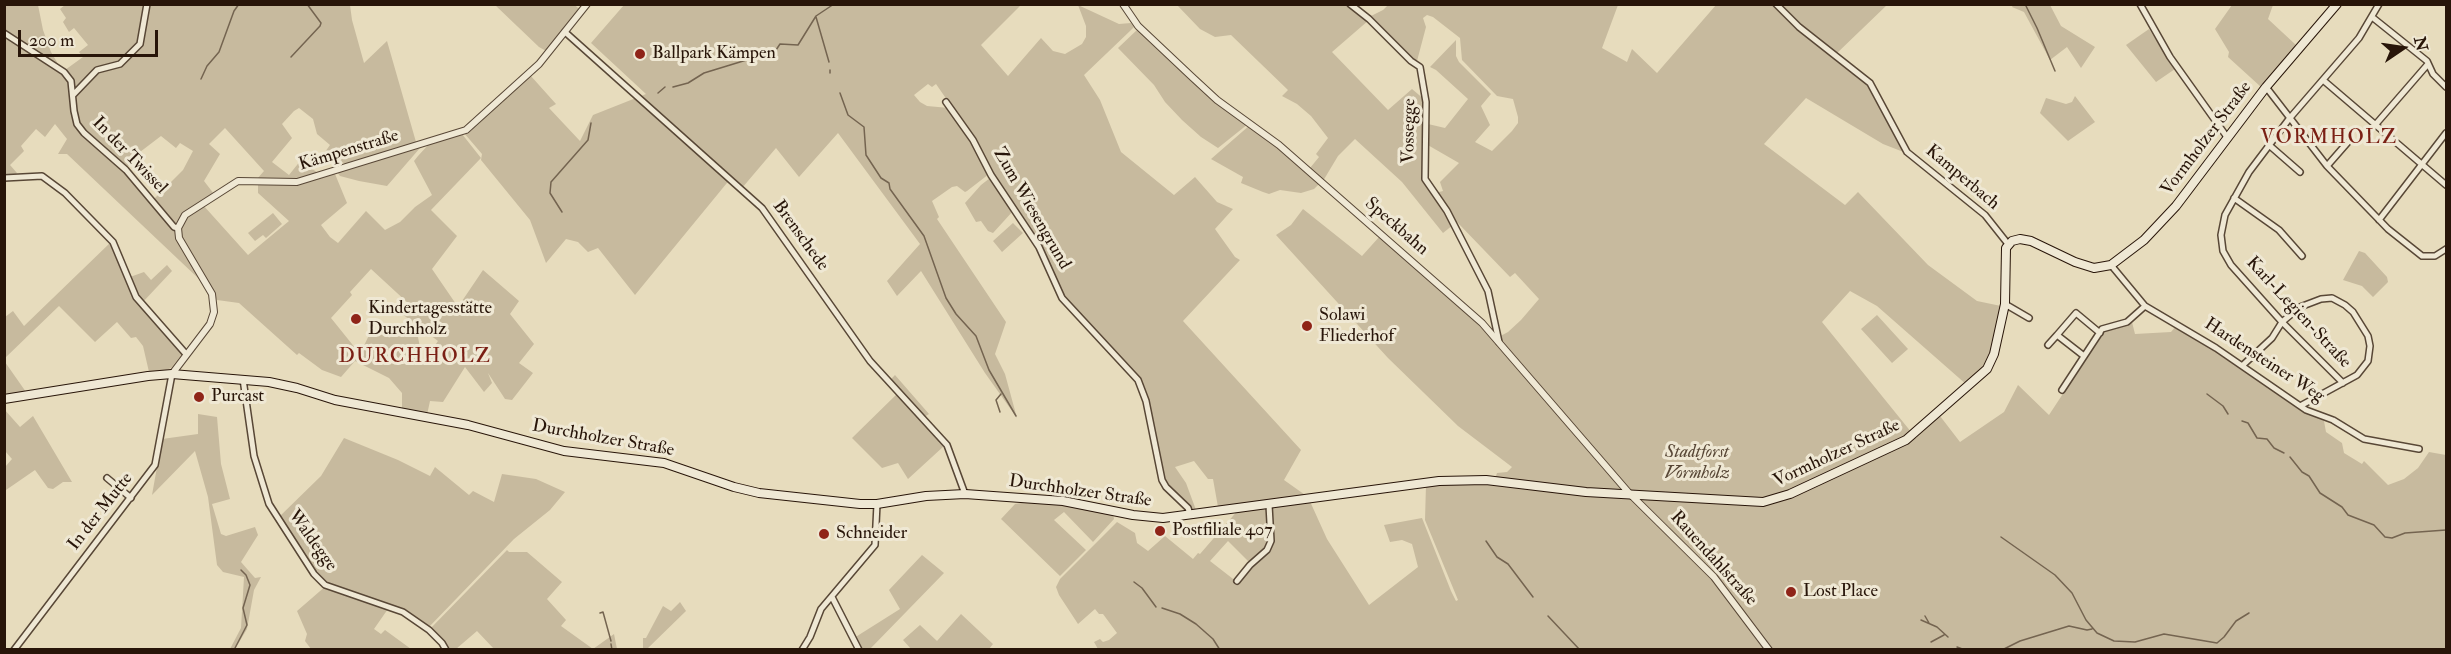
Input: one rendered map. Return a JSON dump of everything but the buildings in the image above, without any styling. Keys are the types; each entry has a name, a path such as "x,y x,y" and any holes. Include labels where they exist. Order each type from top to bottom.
{"main road":[{"name":"Vormholzer Straße","path":"2111,265 2162,223 2266,87 2337,4"},
{"path":"2008,244 2014,240 2026,239 2085,266 2102,268 2111,265"},
{"name":"Vormholzer Straße","path":"1629,493 1747,501 1774,500 1894,446 1922,427 1987,369 1994,354 2005,304 2008,244"},
{"name":"Durchholzer Straße","path":"4,399 122,378 172,374 243,379 287,385 335,400 468,425 564,451 664,463 734,487 759,493 857,504 877,504 926,496 965,494 1063,501 1153,518 1269,505 1439,481 1497,480 1586,492 1629,493"}],"street":[{"path":"73,95 97,70 120,64 140,44 147,4"},
{"name":"Kämpenstraße","path":"178,228 185,215 238,181 297,182 466,130 539,64 587,4"},
{"name":"Speckbahn","path":"1123,4 1144,32 1217,100 1279,145 1467,309 1629,493"},
{"name":"Vossegge","path":"1350,4 1370,19 1411,61 1420,67 1426,102 1425,179 1447,211 1488,291 1499,345"},
{"name":"Kamperbach","path":"1776,4 1799,27 1870,83 1907,152 1985,215 2008,244"},
{"path":"2140,4 2163,47 2227,137"},
{"name":"Karl-Legien-Straße","path":"2343,383 2282,322 2231,265 2223,251 2222,225 2234,198 2269,145 2359,38 2379,4"},
{"path":"2372,17 2418,54 2446,87"},
{"name":"Brenschede","path":"565,32 762,208 870,360 947,445 965,494"},
{"name":"In der Twissel","path":"4,33 64,72 70,81 77,124 126,170 174,227 178,228"},
{"path":"2376,124 2428,64"},
{"path":"2323,80 2446,185"},
{"path":"2266,87 2327,166 2379,220 2422,256 2435,256 2446,249"},
{"name":"Zum Wiesengrund","path":"946,102 973,140 991,176 1039,247 1062,298 1138,380 1146,400 1162,480 1166,487 1184,503 1190,514"},
{"path":"2379,220 2446,133"},
{"path":"2327,166 2348,142"},
{"path":"2269,145 2300,172"},
{"path":"4,178 42,176 65,192 113,242 136,297 186,354"},
{"path":"2234,198 2279,230 2302,256"},
{"path":"172,374 210,324 215,307 207,285 180,238 178,228"},
{"name":"Hardensteiner Weg","path":"2111,265 2145,306 2187,329 2288,398 2302,405 2306,410 2334,420 2364,439 2419,449"},
{"path":"2242,365 2272,338 2282,322 2300,307 2321,299 2332,298 2353,312 2368,336 2370,355 2363,369 2343,383 2302,405"},
{"path":"2005,304 2029,318"},
{"path":"2062,390 2100,333 2105,328 2127,321 2145,306"},
{"path":"2049,345 2076,313 2100,333"},
{"path":"2057,335 2084,356"},
{"name":"In der Mutte","path":"14,650 155,465 172,374"},
{"name":"Waldegge","path":"243,379 254,456 269,504 314,574 325,585 403,612 442,642 446,650"},
{"path":"107,478 131,498"},
{"name":"Rauendahlstraße","path":"1629,493 1714,577 1769,650"},
{"path":"802,650 810,638 821,609 875,544 877,504"},
{"path":"1237,581 1267,550 1271,541 1269,505"},
{"path":"832,597 859,650"}],"green space":[{"path":"4,5 38,5 43,30 51,52 61,69 5,32"},
{"path":"65,5 350,5 364,63 387,41 416,142 347,165 325,152 330,145 317,134 313,119 299,108 282,124 292,138 272,162 289,175 301,160 319,174 290,181 257,179 264,171 225,128 209,144 220,154 204,181 214,194 203,205 248,255 289,221 258,193 258,184 296,184 335,174 347,203 321,225 338,243 366,211 385,230 400,222 432,195 414,161 429,144 462,134 481,158 431,210 457,236 432,269 458,307 483,270 519,301 510,314 534,344 519,363 533,373 512,400 505,399 488,373 492,383 484,392 465,367 443,402 430,401 427,415 402,409 402,393 389,378 355,361 341,377 322,370 299,353 297,355 239,303 217,300 210,286 210,296 198,278 67,154 58,154 67,139 55,124 45,137 36,129 21,146 24,151 10,165 17,173 13,176 5,176 4,34 65,70 83,57 79,52 88,45 74,28 69,32 63,22 66,18 60,9","holes":["161,136 176,148 180,143 193,151 183,170 151,202 125,170 140,152","371,269 409,304 402,314 438,341 423,363 417,332 409,324 400,335 385,325 378,333 371,331 360,354 331,318"]},
{"path":"495,5 575,5 580,10 548,52 539,47"},
{"name":"Stadtforst Vormholz","path":"624,5 1021,5 981,45 1008,76 1041,38 1053,51 1065,54 1082,44 1086,37 1086,26 1078,5 1119,24 1131,23 1134,27 1084,75 1100,100 1121,152 1174,195 1195,177 1217,202 1233,209 1215,229 1235,257 1240,260 1183,321 1301,450 1284,480 1308,497 1327,539 1369,605 1418,567 1412,544 1402,540 1390,542 1384,525 1422,518 1451,591 1456,601 1458,600 1425,520 1426,485 1494,482 1497,473 1507,472 1512,467 1458,426 1388,358 1276,235 1291,225 1303,209 1362,256 1380,236 1461,307 1493,340 1508,332 1539,299 1515,273 1510,277 1457,222 1455,223 1435,193 1443,191 1440,182 1459,163 1426,144 1428,124 1445,128 1468,99 1430,67 1456,40 1456,56 1459,62 1491,94 1481,106 1490,125 1475,142 1492,151 1512,131 1518,123 1513,99 1497,96 1462,60 1460,38 1433,17 1427,15 1423,18 1426,27 1417,61 1413,61 1369,17 1388,5 1618,5 1602,48 1627,62 1632,49 1657,73 1716,5 1887,5 1835,55 1870,84 1906,153 1883,144 1806,98 1764,144 1845,205 1858,192 1928,265 1977,301 2001,306 1990,360 1981,373 1967,385 1877,306 1850,291 1822,322 1916,438 1940,416 1960,442 2004,412 2018,385 2049,415 2104,331 2132,322 2135,334 2171,332 2176,326 2264,383 2297,408 2324,421 2326,432 2342,443 2344,453 2362,464 2364,461 2388,485 2404,479 2418,468 2429,452 2446,455 2446,649 1098,649 1094,642 1100,639 1103,642 1109,640 1117,633 1103,614 1099,614 1095,609 1078,624 1056,587 1060,579 1117,522 1135,533 1137,543 1148,551 1165,536 1193,559 1239,509 1251,504 1218,507 1213,479 1208,479 1194,461 1175,467 1186,483 1196,510 1193,511 1165,483 1145,396 1127,365 1067,302 1038,242 992,174 974,139 936,84 932,87 928,84 914,95 927,106 949,108 979,151 989,174 965,192 957,186 952,187 932,201 939,217 937,219 1006,322 995,354 1005,374 1017,418 985,373 921,271 897,296 887,281 920,244 838,133 799,177 776,148 742,188 731,178 635,295 598,248 588,252 578,242 566,239 546,263 530,220 481,160 482,154 464,133 476,125 530,75 556,104 549,108 580,141 593,115 646,94 591,43","holes":["1228,541 1251,564 1237,582 1210,561"]},
{"path":"1177,5 1347,5 1369,20 1332,52 1388,110 1412,89 1425,100 1423,177 1453,225 1443,233 1402,182 1355,139 1338,156 1323,181 1310,168 1319,157 1316,154 1328,138 1311,116 1297,104 1282,96 1288,90 1231,35 1215,37 1200,29"},
{"path":"2013,5 2050,5 2061,26 2095,47 2081,68 2067,47 2050,60 2024,12 2012,7"},
{"path":"2232,5 2273,5 2268,19 2296,45 2261,87 2228,57 2229,52 2215,29"},
{"path":"1138,29 1248,124 1218,148 1201,137 1165,102 1154,85 1118,48"},
{"path":"2149,29 2175,69 2156,82 2126,45"},
{"path":"2075,96 2095,122 2068,141 2040,113 2046,98 2066,104 2072,102"},
{"path":"1250,125 1320,183 1314,189 1301,193 1280,190 1269,194 1241,183 1243,177 1211,159"},
{"path":"420,148 387,186 340,176 337,172"},
{"path":"990,178 1013,211 993,233 988,231 981,221 976,222 965,203"},
{"path":"273,213 282,224 266,238 263,235 255,241 248,233"},
{"path":"1013,223 1023,233 1002,252 993,241"},
{"path":"111,242 135,299 181,351 182,354 171,368 162,372 149,372 143,346 136,337 131,338 117,322 95,342 59,306 5,358 5,317 13,311 24,326"},
{"path":"2359,251 2365,253 2387,277 2388,282 2373,297 2362,286 2343,280"},
{"path":"167,265 172,271 142,303 130,277 144,272 151,280"},
{"path":"1877,315 1908,349 1892,363 1861,329"},
{"path":"5,362 26,392 5,397"},
{"path":"895,375 929,414 924,417 944,446 908,479 898,463 882,468 852,438 899,392 889,381"},
{"path":"4,409 20,427 33,416 72,482 63,482 53,489 48,488 35,470 5,489 5,467 12,459 5,451"},
{"path":"198,414 217,417 221,464 230,499 212,504 221,534 226,536 255,527 258,535 241,562 255,578 261,577 254,590 247,629 235,649 230,649 241,628 244,577 223,572 217,565 208,497 195,451 152,495 162,439 198,434"},
{"path":"344,438 430,476 435,467 469,495 473,491 494,502 502,474 536,479 565,492 550,510 514,539 429,627 407,611 390,606 374,629 381,634 385,630 411,649 311,649 305,641 307,634 297,611 327,585 279,517 321,476"},
{"path":"1021,500 1063,504 1113,514 1114,519 1093,542 1064,512 1054,520 1086,550 1060,576 1001,519 1015,504 1021,503"},
{"path":"507,550 527,552 562,582 547,599 566,620 561,626 593,649 494,649 477,631 456,649 447,649 429,630"},
{"path":"922,555 944,573 870,649 860,649 854,638 900,609 889,590"},
{"path":"680,602 686,611 647,649 643,649 643,638 646,638 663,606 671,611"},
{"path":"961,614 993,644 989,649 911,649 903,640 920,625 937,641"},
{"path":"614,634 617,649 593,649"}],"waterway":[{"path":"201,79 207,66 219,52 234,11 239,4"},
{"path":"291,57 321,23 307,4"},
{"name":"Kamperbach","path":"673,87 688,83 704,73 753,58 760,53 776,50 780,44 798,45 816,16 834,4"},
{"path":"2025,4 2055,71"},
{"path":"816,17 829,62"},
{"name":"Kamperbach","path":"658,93 665,87"},
{"path":"840,93 848,115 864,127 866,155 881,178 889,183 890,189 924,236 946,298 956,314 976,336 989,370 1016,416"},
{"name":"Kamperbach","path":"562,212 550,193 551,182 588,140 591,123"},
{"path":"1000,412 996,400 1001,394"},
{"path":"2207,394 2223,406 2228,414"},
{"path":"2242,421 2248,423 2257,438 2267,439 2274,448 2284,453"},
{"path":"2290,457 2302,472 2309,476 2320,493 2342,507 2348,515 2374,525 2385,537 2446,530"},
{"path":"2001,537 2055,575 2072,593 2086,620 2097,633 2114,641 2135,642 2164,634 2217,643 2236,621 2249,613"},
{"path":"1486,541 1497,557 1508,564 1533,597"},
{"path":"234,650 247,625 243,608 250,585 241,570"},
{"path":"1134,582 1142,588 1156,607"},
{"path":"1162,608 1180,614 1196,624 1213,639 1220,650"},
{"path":"600,613 603,612 611,641"},
{"path":"1548,616 1580,650"},
{"path":"1925,616 1929,623"},
{"path":"1921,620 1937,627 1948,637"},
{"path":"2002,650 2020,641 2069,626 2092,629"},
{"path":"1931,642 1944,635"},
{"path":"611,644 612,650"},
{"path":"1957,647 1965,650"}],"place":[{"name":"Ballpark Kämpen","path":"640,54"},
{"name":"Kindertagesstätte Durchholz","path":"356,319"},
{"name":"Solawi Fliederhof","path":"1307,326"},
{"name":"Purcast","path":"199,397"},
{"name":"Postfiliale 407","path":"1160,531"},
{"name":"Schneider","path":"824,534"},
{"name":"Lost Place","path":"1791,592"}],"district":[{"name":"VORMHOLZ","path":"2329,139"},
{"name":"DURCHHOLZ","path":"415,358"}]}
